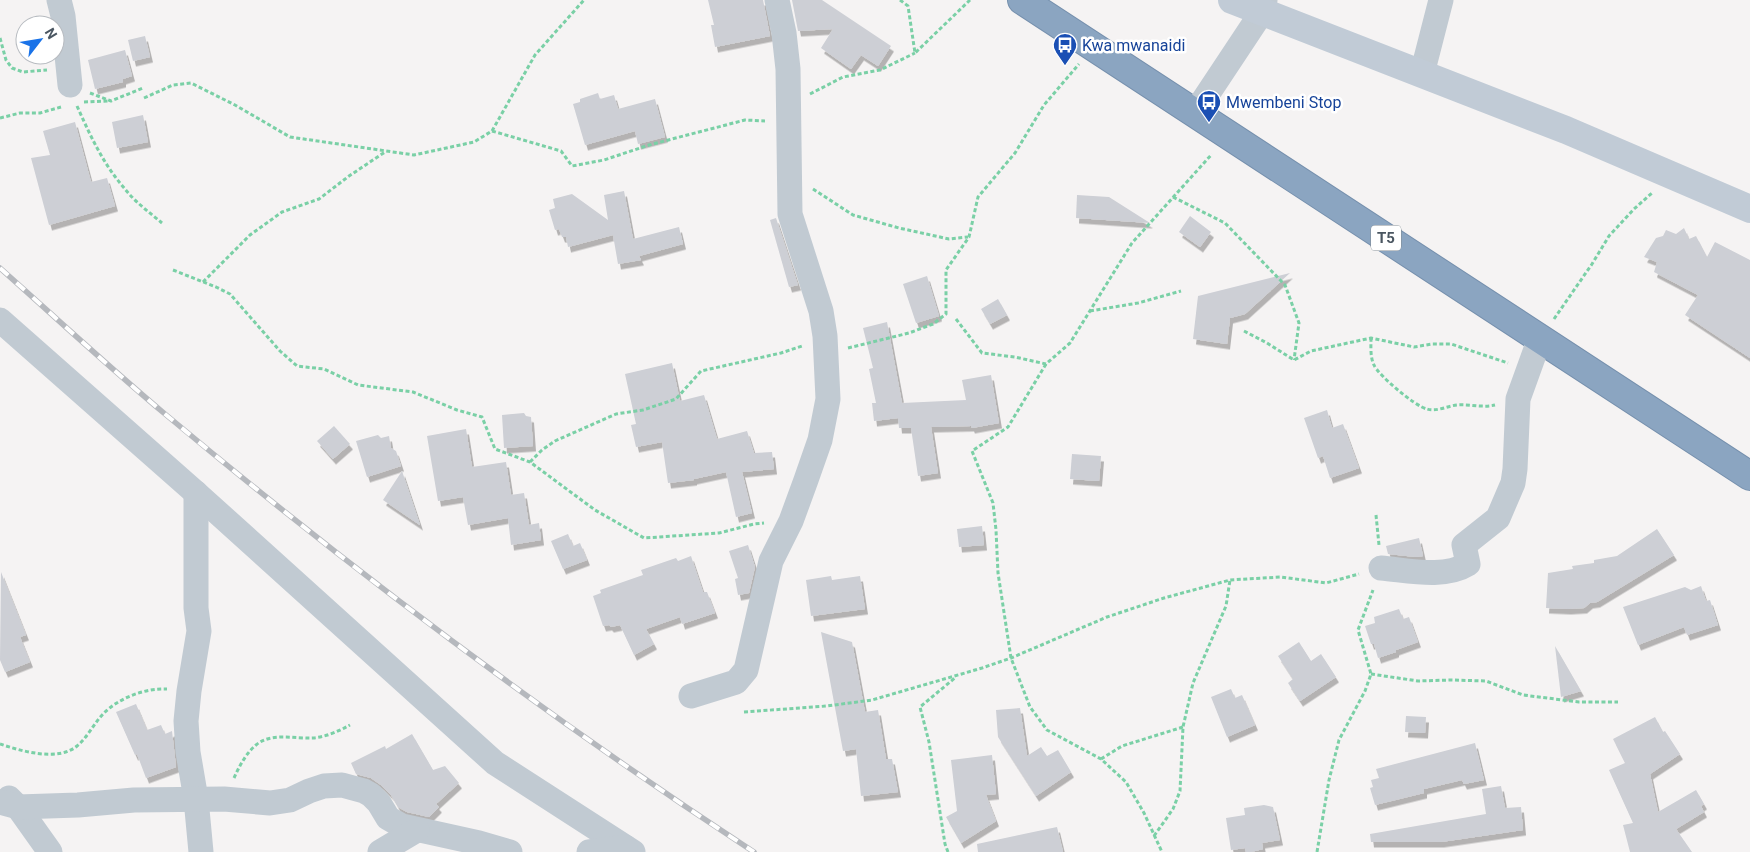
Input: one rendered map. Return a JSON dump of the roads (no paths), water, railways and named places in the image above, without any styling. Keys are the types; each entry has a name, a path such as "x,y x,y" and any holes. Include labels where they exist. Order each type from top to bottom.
{"highway":[{"name":"T5","path":"1024,0 1750,476"}],"street":[{"path":"59,0 63,16 68,95"},
{"path":"691,696 736,682 746,670 771,561 791,521 820,440 828,400 826,347 821,311 790,214 788,69 784,33 777,0"},
{"path":"1232,0 1263,6 1422,74 1566,130 1750,209"},
{"path":"1422,74 1441,0"},
{"path":"1195,113 1263,6"},
{"path":"0,320 196,492 495,763 629,849"},
{"path":"1381,568 1429,572 1451,571 1468,564 1464,545 1498,518 1513,483 1518,399 1540,338"},
{"path":"196,492 196,608 199,631 186,721 188,752 196,799 201,852"},
{"path":"9,805 78,805 134,800 196,799 224,799 270,803 290,800 324,786 342,785 371,795 393,822 417,830 453,836 510,852"},
{"path":"0,790 9,805 50,852"},
{"path":"380,852 417,830"},
{"path":"590,852 629,849"}],"railway":[{"path":"0,268 165,414 380,586 527,696 754,852"}],"place":[{"name":"Kwa mwanaidi","path":"1065,66"},
{"name":"Mwembeni Stop","path":"1209,123"}]}
